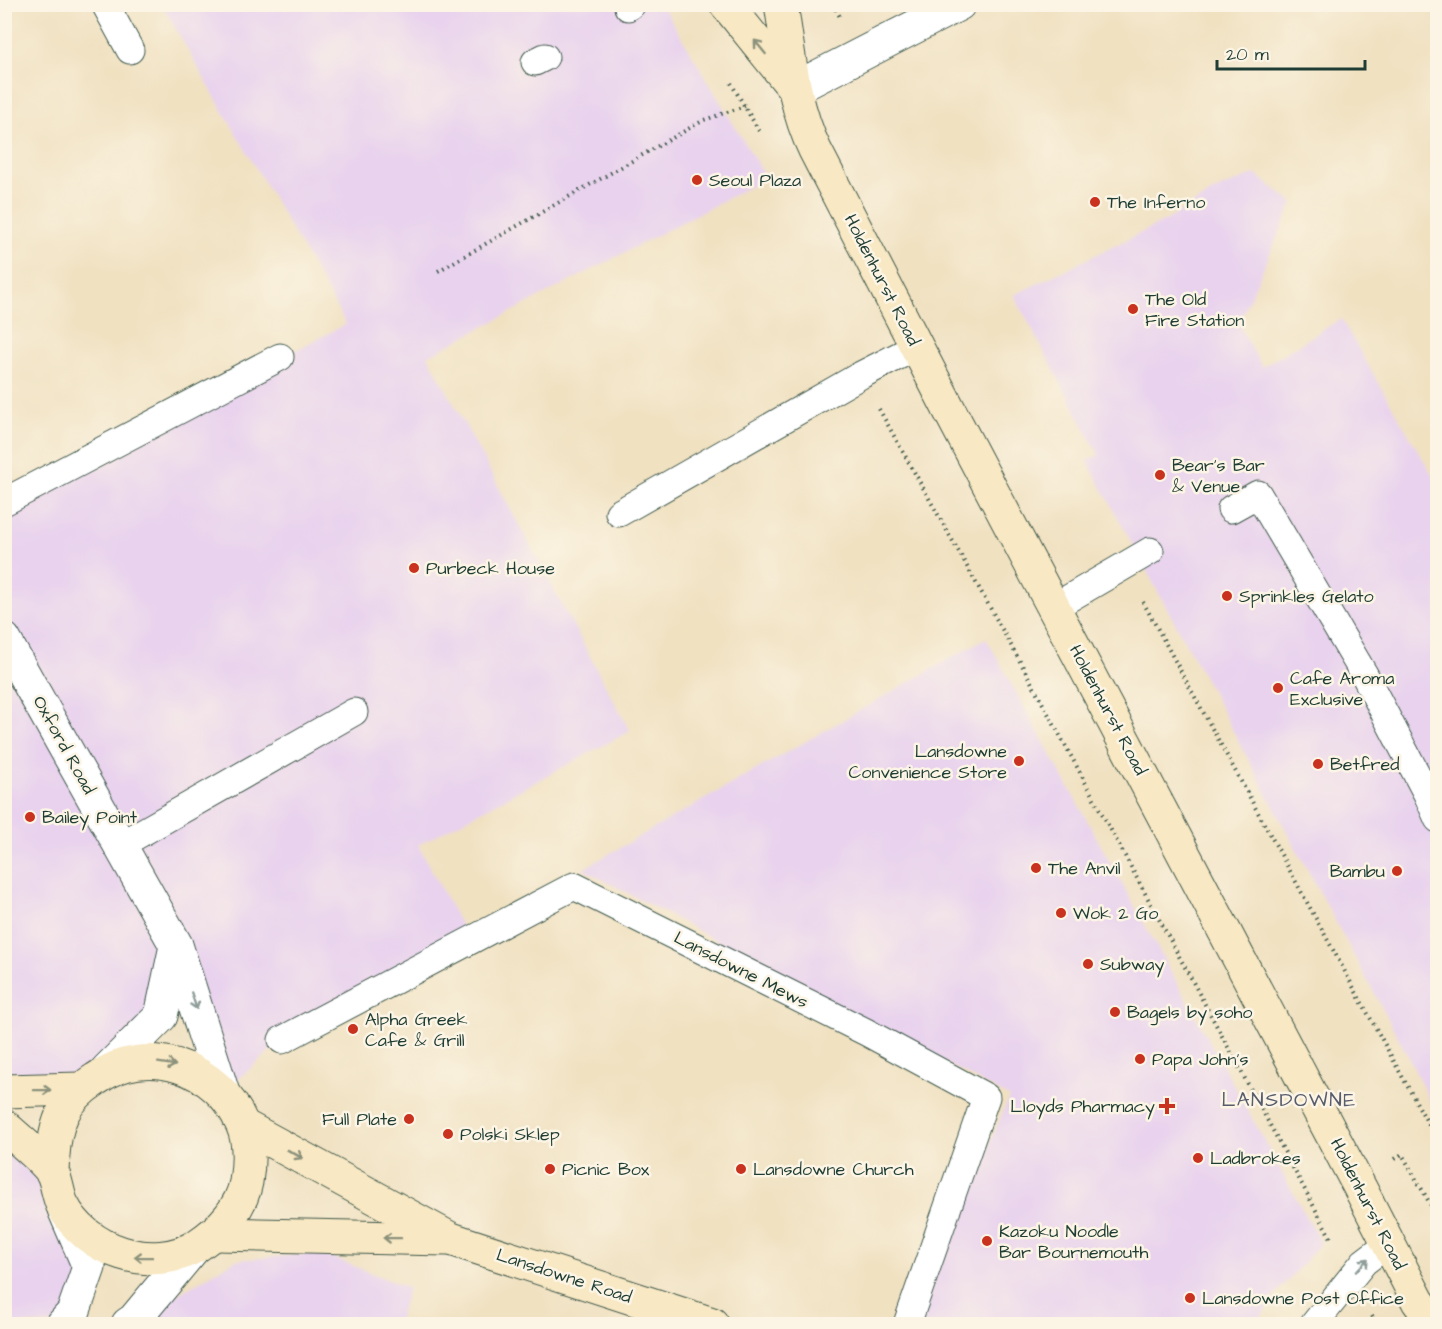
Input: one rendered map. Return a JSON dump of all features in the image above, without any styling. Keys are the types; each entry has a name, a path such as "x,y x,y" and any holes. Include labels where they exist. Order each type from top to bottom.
{"main road":[{"name":"Holdenhurst Road","path":"726,4 794,89"},
{"name":"Holdenhurst Road","path":"781,4 794,89 803,126 916,347 1418,1301 1435,1324"},
{"path":"137,1061 169,1062 199,1073 223,1093 244,1126 249,1155 246,1184 234,1211 204,1241 164,1257 133,1257 104,1247 80,1229 62,1204 52,1172 53,1142 63,1113 80,1089 107,1070 137,1061"},
{"path":"4,1091 80,1089"},
{"path":"4,1126 52,1172"},
{"name":"Lansdowne Road","path":"244,1126 451,1239 677,1319 712,1324"},
{"name":"Lansdowne Road","path":"204,1241 451,1239"}],"street":[{"path":"794,89 959,4"},
{"name":"Oxford Road","path":"4,639 176,945 223,1093"},
{"path":"107,1070 161,1016 176,945"},
{"path":"62,1204 89,1267 73,1313 63,1324"},
{"path":"128,1324 204,1241"}],"lane":[{"path":"105,4 130,50"},
{"path":"619,513 861,375 916,347"},
{"path":"4,502 280,357"},
{"path":"1231,509 1258,494 1364,674 1437,819"},
{"path":"1054,607 1150,551"},
{"path":"120,845 354,711"},
{"name":"Lansdowne Mews","path":"282,1040 574,886 866,1032 986,1097 907,1324"},
{"path":"1314,1324 1364,1262 1389,1243"}],"path":[{"path":"727,76 762,135"},
{"path":"438,271 704,120 794,89"},
{"path":"861,375 1022,665 1377,1324"},
{"path":"1124,568 1437,1142"},
{"path":"1433,707 1437,720"}],"shaded area":[{"path":"162,5 662,5 766,178 428,356 630,731 418,845 469,941 282,1040 223,1093 176,946 161,1016 107,1070 5,1091 5,502 346,324"},
{"path":"1255,174 1293,203 1238,324 1262,367 1341,319 1437,483 1437,1117 1407,1054 1087,460 1099,455 1014,295 1167,220 1216,190"},
{"path":"986,638 1321,1243 1275,1295 1256,1324 916,1324 1009,1097 583,869"},
{"path":"4,1126 52,1172 89,1267 63,1324 5,1324"},
{"path":"321,1253 408,1288 397,1324 127,1324 236,1260"}],"place":[{"name":"Seoul Plaza","path":"697,180"},
{"name":"The Inferno","path":"1095,202"},
{"name":"The Old Fire Station","path":"1133,309"},
{"name":"Bear's Bar & Venue","path":"1160,475"},
{"name":"Purbeck House","path":"414,568"},
{"name":"Sprinkles Gelato","path":"1227,596"},
{"name":"Cafe Aroma Exclusive","path":"1278,688"},
{"name":"Lansdowne Convenience Store","path":"1019,761"},
{"name":"Betfred","path":"1318,764"},
{"name":"Bailey Point","path":"30,817"},
{"name":"The Anvil","path":"1036,868"},
{"name":"Bambu","path":"1397,871"},
{"name":"Wok 2 Go","path":"1061,913"},
{"name":"Subway","path":"1088,964"},
{"name":"Bagels by soho","path":"1115,1012"},
{"name":"Alpha Greek Cafe & Grill","path":"353,1029"},
{"name":"Papa John's","path":"1140,1059"},
{"name":"Lloyds Pharmacy","path":"1167,1106"},
{"name":"Full Plate","path":"409,1119"},
{"name":"Polski Sklep","path":"448,1134"},
{"name":"Ladbrokes","path":"1198,1158"},
{"name":"Picnic Box","path":"550,1169"},
{"name":"Lansdowne Church","path":"741,1169"},
{"name":"Kazoku Noodle Bar Bournemouth","path":"987,1241"},
{"name":"Lansdowne Post Office","path":"1190,1298"}],"district":[{"name":"LANSDOWNE","path":"1289,1100"}]}
